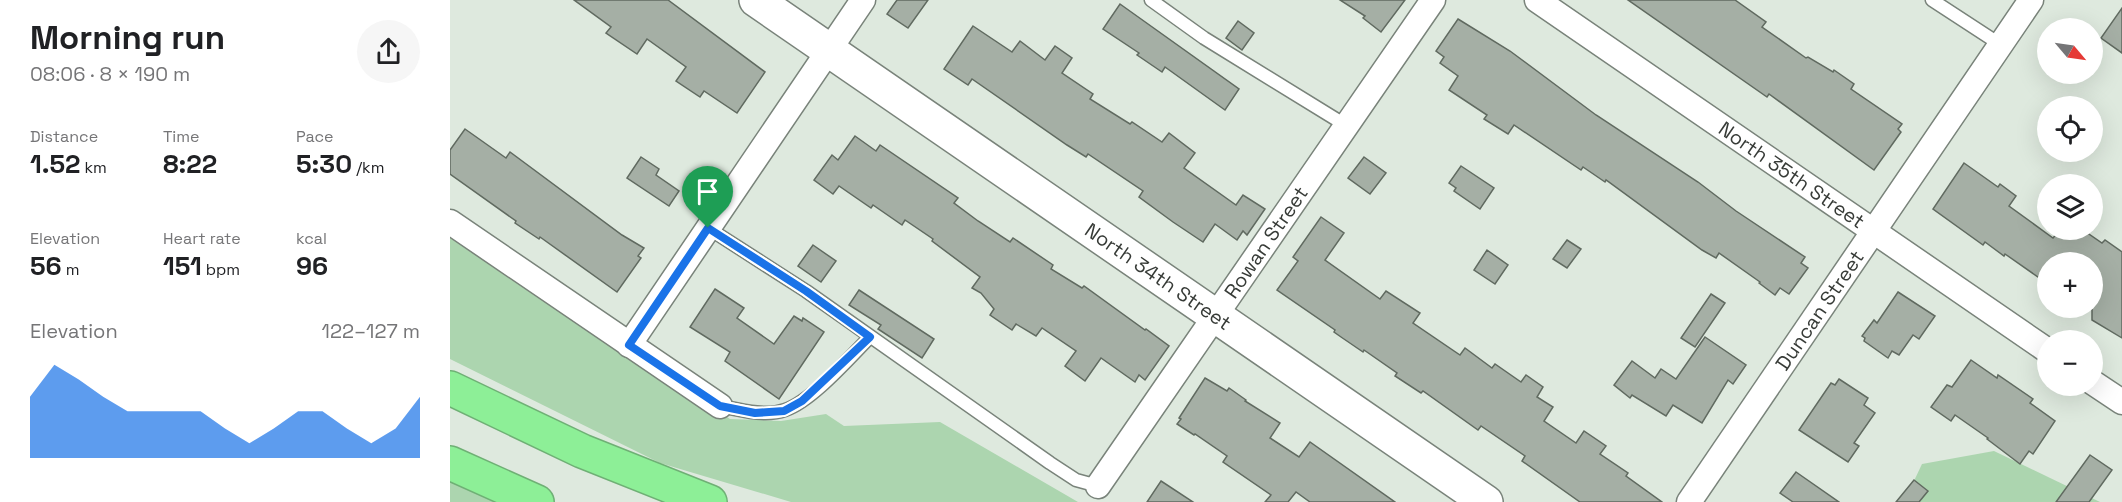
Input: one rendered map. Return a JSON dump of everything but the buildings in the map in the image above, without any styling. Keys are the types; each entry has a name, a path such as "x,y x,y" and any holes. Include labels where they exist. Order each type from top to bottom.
{"highway":[{"path":"450,388 582,451 710,502"},
{"path":"450,462 537,502"}],"street":[{"name":"North 34th Street","path":"756,0 1486,502"},
{"path":"629,345 863,0"},
{"name":"Rowan Street","path":"1098,486 1433,0"},
{"name":"North 35th Street","path":"1537,0 2037,344"},
{"name":"Duncan Street","path":"1689,502 2031,0"},
{"path":"450,222 720,406"},
{"path":"2103,389 2122,402"}],"lane":[{"path":"1151,0 1204,38 1347,126"},
{"path":"1932,0 2001,45"},
{"path":"708,228 806,291 1050,463 1076,480 1098,486"},
{"path":"720,406 755,413 784,411 802,401 870,337"}],"green space":[{"path":"450,236 730,419 781,421 826,414 844,426 940,422 1078,502 791,502 660,463 450,359"},
{"path":"1994,451 2100,502 1904,502 1922,464"},
{"path":"450,481 496,502 450,502"}],"route":[{"path":"708,228 806,291 870,337 802,401 784,411 755,413 720,406 629,345 708,228"}]}
